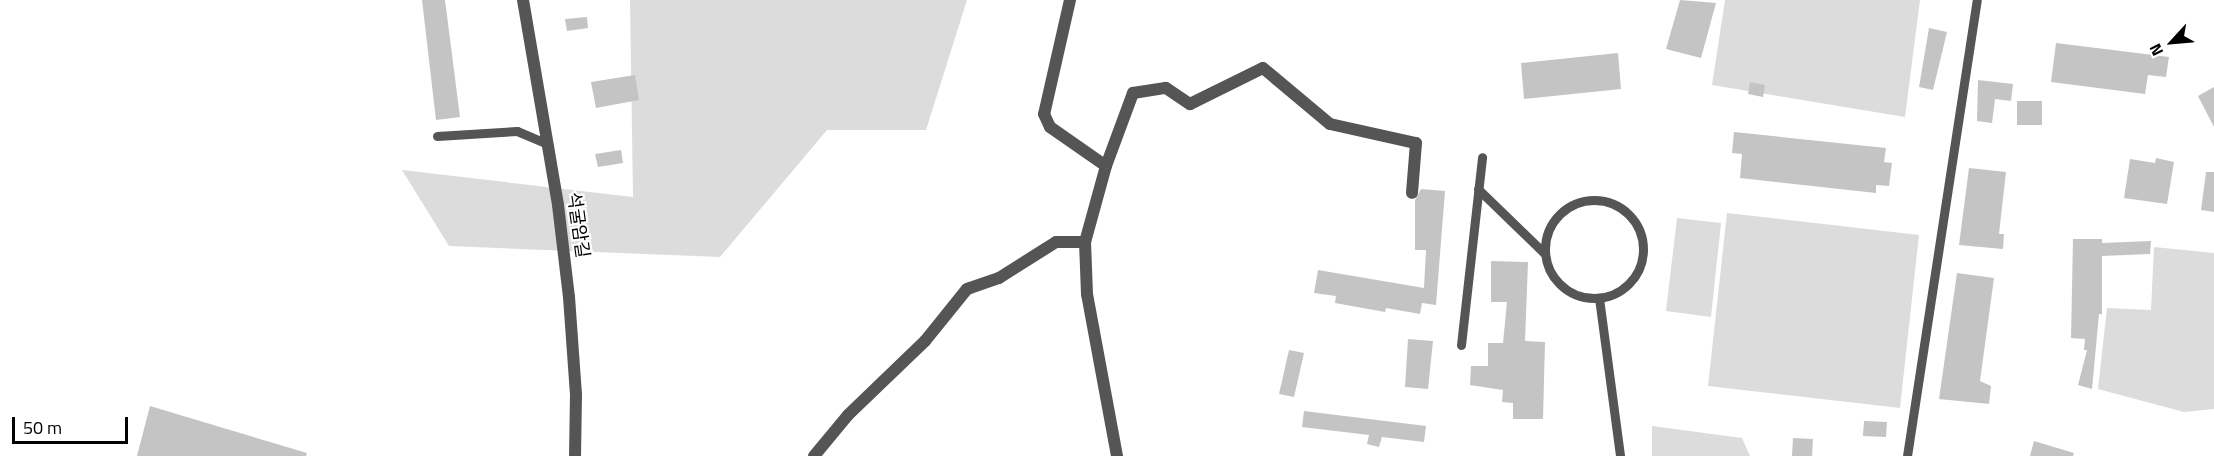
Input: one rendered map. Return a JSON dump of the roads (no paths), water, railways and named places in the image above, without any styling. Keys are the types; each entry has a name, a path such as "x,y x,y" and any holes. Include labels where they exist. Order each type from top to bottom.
{"street":[{"name":"석굴암길","path":"523,0 547,144 574,348 575,456"},
{"path":"1070,0 1044,114 1050,127 1106,166"},
{"path":"1117,456 1087,294 1085,242 1106,166 1133,93 1166,88 1190,104 1263,68 1330,124 1416,143 1412,193"},
{"path":"814,456 848,415 925,340 967,289 999,278 1056,242 1085,242"}],"lane":[{"path":"1907,456 1977,0"},
{"path":"437,136 517,131 547,144"},
{"path":"1461,345 1482,157"},
{"path":"1478,189 1545,254"},
{"path":"1599,200 1627,212 1642,240 1640,264 1628,285 1599,298 1568,290 1549,268 1545,254 1551,226 1571,206 1599,200"},
{"path":"1599,298 1620,456"}]}
